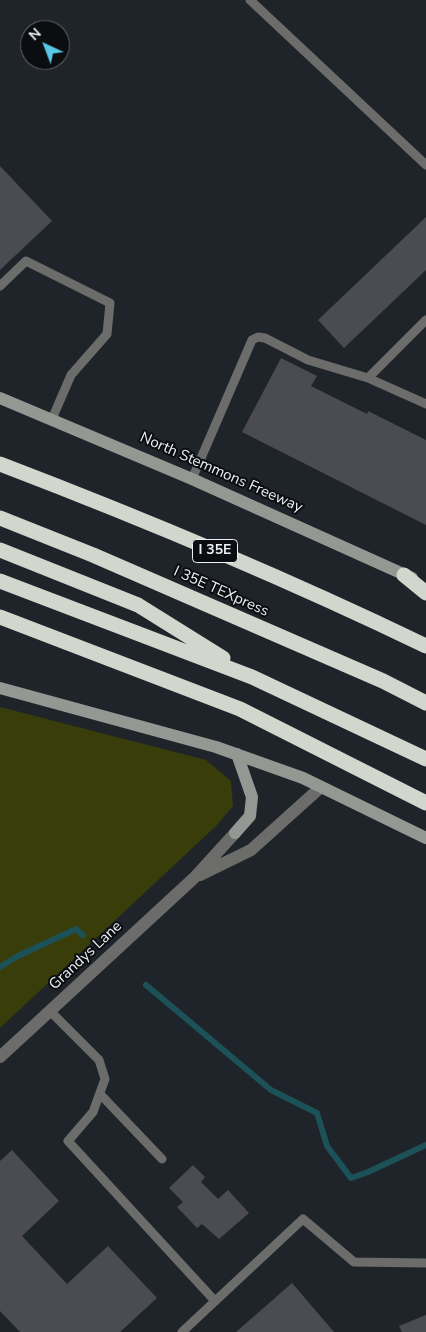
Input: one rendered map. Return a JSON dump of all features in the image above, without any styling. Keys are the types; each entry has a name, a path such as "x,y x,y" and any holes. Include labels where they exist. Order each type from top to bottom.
{"highway":[{"name":"I 35E","path":"0,464 176,534 374,621 426,646"},
{"name":"I 35E TEXpress","path":"0,518 93,555 383,681 426,703"},
{"path":"0,550 138,605 252,677"},
{"path":"404,575 426,593"},
{"path":"0,581 252,677 426,759"},
{"path":"0,617 240,709 426,804"}],"main road":[{"name":"North Stemmons Freeway","path":"0,398 192,479 426,584"},
{"path":"0,688 216,746 303,778 426,838"},
{"path":"235,833 250,816 252,798 237,754"}],"street":[{"name":"Grandys Lane","path":"194,878 251,850 322,787"},
{"name":"Grandys Lane","path":"0,1057 194,878 235,833"}],"lane":[{"path":"250,0 426,164"},
{"path":"0,286 26,261 110,303 107,334 71,375 52,419"},
{"path":"368,378 426,320"},
{"path":"192,479 252,340 258,337 265,338 308,360 368,378 426,404"},
{"path":"50,1011 100,1060 105,1079 93,1112 68,1141 215,1301"},
{"path":"100,1094 162,1159"},
{"path":"182,1332 303,1219 354,1262 426,1263"}],"green space":[{"path":"0,707 206,760 231,781 233,806 216,826 0,1028"}],"building":[{"path":"0,166 52,221 0,270"},
{"path":"426,217 426,270 344,348 318,320"},
{"path":"281,358 317,376 311,386 367,414 368,411 426,440 426,525 242,432"},
{"path":"12,1150 59,1201 22,1236 67,1284 108,1246 157,1298 120,1332 20,1332 0,1311 0,1161"},
{"path":"193,1165 205,1177 201,1182 218,1199 228,1190 249,1213 219,1239 202,1224 197,1228 177,1207 183,1202 169,1188"},
{"path":"292,1283 334,1332 236,1332"},
{"path":"426,1315 426,1332 402,1332 399,1326"}],"waterway":[{"path":"0,967 18,956 76,929 83,935"},
{"path":"146,985 271,1090 317,1113 327,1146 351,1178 426,1145"}]}
